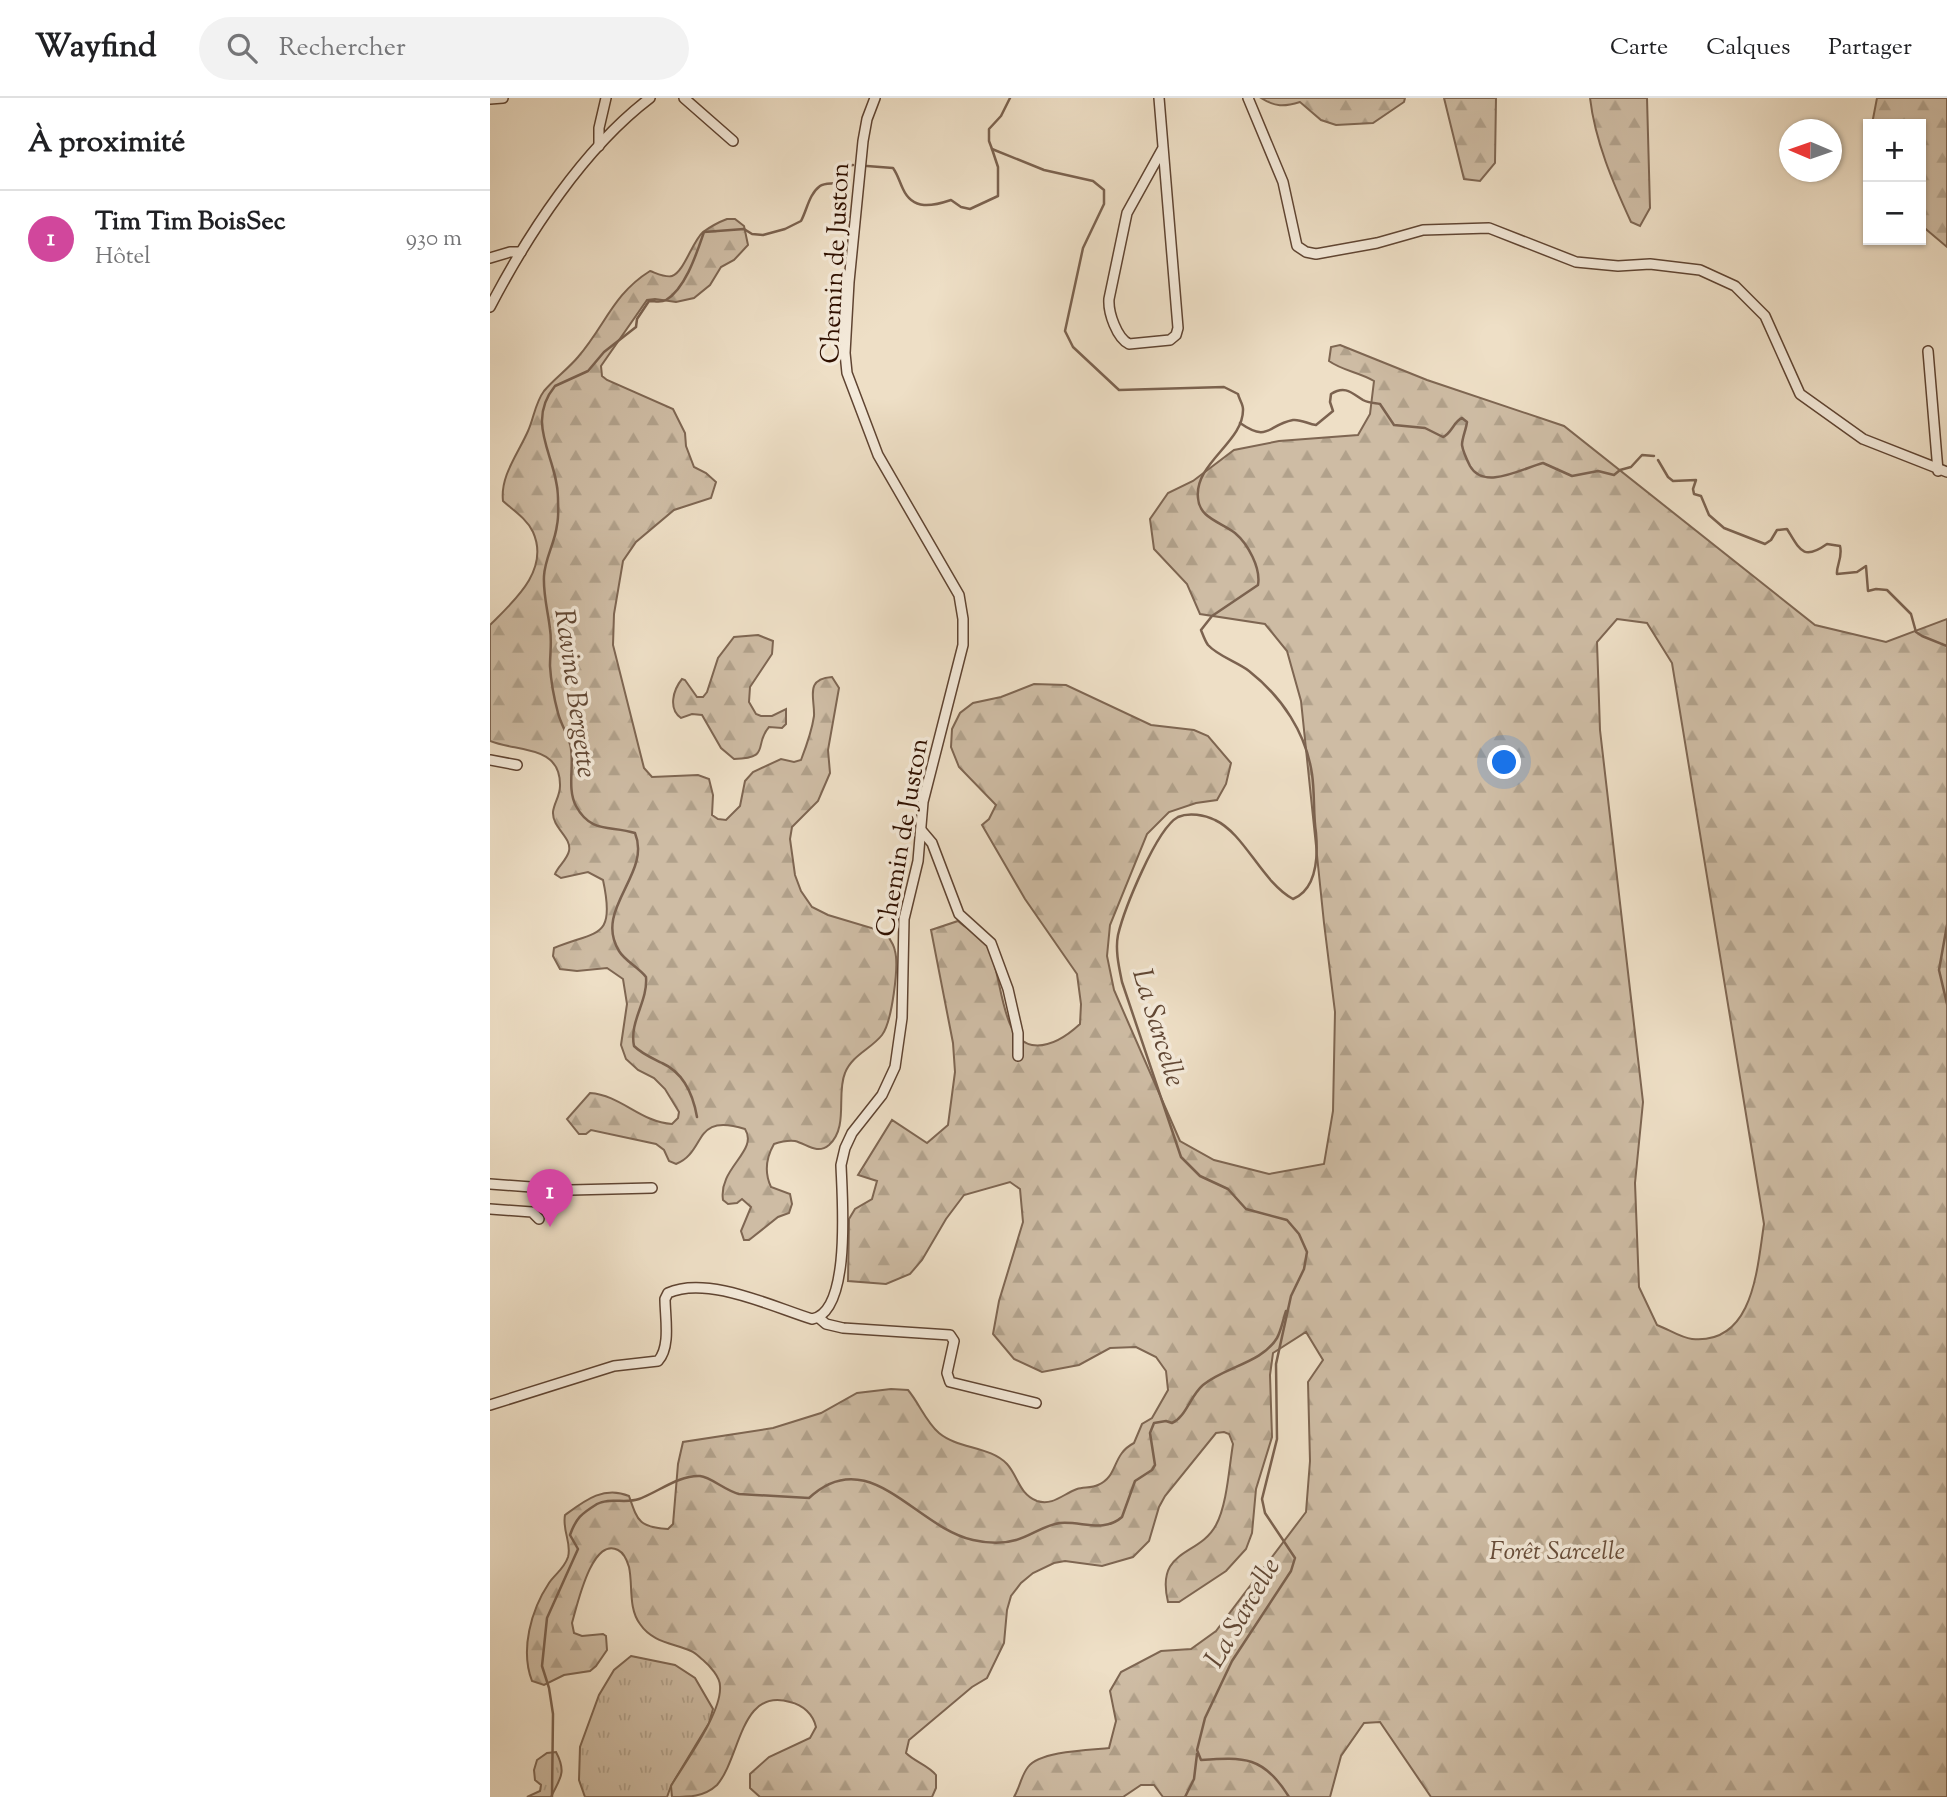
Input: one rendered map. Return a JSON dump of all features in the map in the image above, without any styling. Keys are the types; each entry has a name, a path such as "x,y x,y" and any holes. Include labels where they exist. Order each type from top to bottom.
{"street":[{"path":"490,100 503,98"},
{"path":"599,146 606,98"},
{"path":"490,307 548,211 617,125 650,98"},
{"path":"684,98 733,141"},
{"name":"Chemin de Juston","path":"819,1318 832,1302 841,1270 841,1165 845,1148 852,1133 882,1095 895,1067 902,1018 904,919 918,861 928,773 963,645 959,595 878,455 847,373 845,353 849,282 861,152 867,119 875,98"},
{"path":"1159,98 1178,328 1176,335 1170,340 1129,344 1120,337 1109,307 1109,299 1127,213 1163,148"},
{"path":"1248,98 1283,182 1297,246 1306,252 1333,252 1423,230 1489,228 1576,262 1618,266 1650,264 1700,270 1735,286 1765,316 1800,394 1863,439 1943,471 1928,351"},
{"path":"490,258 521,252"},
{"path":"490,760 517,765"},
{"path":"921,830 932,844 959,914 991,943 1011,1000 1018,1033 1018,1056"},
{"path":"490,1184 572,1190 652,1188"},
{"path":"490,1209 532,1212 539,1219"},
{"path":"490,1405 614,1366 658,1361 664,1355 666,1346 665,1299 668,1293 675,1289 721,1290 747,1296 843,1328 950,1335 954,1341 947,1373 950,1382 1036,1404"}],"green space":[{"path":"1261,98 1405,98 1404,102 1373,123 1336,125 1321,120 1300,102 1280,105"},
{"path":"1444,98 1496,98 1495,163 1480,181 1464,179"},
{"path":"1590,98 1647,98 1650,208 1640,226 1631,222 1611,177 1600,146"},
{"path":"1877,98 1947,98 1947,247 1926,229 1926,119 1873,119"},
{"path":"727,219 735,219 744,226 748,245 734,260 721,267 710,285 694,298 676,302 647,300 601,366 602,376 607,380 673,409 685,433 686,446 694,467 716,482 711,498 674,510 636,542 623,561 614,614 613,645 644,768 652,777 698,775 709,779 713,795 712,815 718,819 726,820 740,806 745,781 753,772 781,759 794,762 801,760 814,716 814,685 832,677 839,688 828,750 830,773 818,801 792,827 790,839 795,875 801,891 812,907 828,915 885,932 894,946 896,958 894,994 886,1028 878,1040 852,1061 845,1073 839,1129 835,1138 825,1148 820,1149 795,1141 774,1144 769,1155 767,1176 771,1187 790,1194 792,1204 789,1213 778,1217 749,1240 744,1240 741,1231 751,1207 742,1199 728,1204 723,1200 726,1178 747,1145 745,1129 728,1125 708,1129 686,1158 676,1164 669,1161 664,1150 656,1144 591,1130 586,1134 579,1134 567,1119 590,1093 611,1098 661,1122 672,1124 678,1118 679,1112 665,1089 654,1078 638,1070 626,1059 621,1045 627,1004 623,979 607,968 577,971 560,969 553,956 554,948 600,930 607,913 603,880 588,872 561,878 555,874 569,851 568,841 556,823 553,812 560,790 558,772 545,756 490,741 490,625 527,584 537,559 533,532 524,519 503,501 504,483 539,400 544,391 574,361 618,300 637,280 650,271 672,276 684,263 703,232"},
{"name":"Forêt Sarcelle","path":"1340,345 1427,380 1564,426 1815,625 1886,642 1947,619 1947,1797 1431,1797 1380,1722 1364,1723 1341,1756 1330,1797 1163,1797 1154,1785 1141,1785 1123,1797 1014,1797 1026,1770 1034,1762 1054,1754 1109,1748 1116,1721 1110,1691 1121,1672 1161,1651 1191,1649 1216,1631 1306,1512 1310,1461 1308,1382 1323,1360 1306,1332 1273,1353 1270,1375 1272,1437 1256,1489 1252,1533 1246,1549 1226,1571 1179,1602 1168,1602 1166,1584 1173,1562 1209,1535 1223,1507 1233,1444 1229,1434 1216,1433 1165,1496 1149,1541 1133,1557 1102,1566 1065,1561 1054,1563 1033,1573 1021,1583 1011,1596 1004,1643 987,1678 972,1687 909,1740 906,1753 936,1775 936,1788 932,1797 760,1797 750,1788 750,1774 769,1757 810,1738 816,1727 810,1714 803,1708 795,1703 773,1700 761,1705 751,1714 717,1785 702,1794 672,1797 671,1786 702,1737 715,1710 720,1683 711,1668 696,1654 650,1635 640,1624 632,1604 629,1567 620,1551 609,1548 593,1562 572,1623 574,1633 582,1636 606,1636 607,1650 590,1671 564,1675 544,1685 532,1681 527,1656 529,1630 537,1605 568,1557 565,1515 595,1496 620,1493 629,1496 635,1512 645,1525 668,1529 673,1524 678,1464 683,1442 773,1428 821,1413 857,1393 891,1389 908,1390 939,1433 955,1442 1000,1458 1011,1469 1026,1494 1037,1501 1048,1502 1077,1489 1096,1486 1105,1481 1122,1453 1134,1443 1142,1424 1152,1418 1168,1390 1166,1371 1156,1357 1136,1347 1110,1348 1079,1365 1042,1372 1014,1359 993,1334 999,1301 1023,1222 1020,1189 1010,1182 964,1195 910,1274 886,1284 848,1281 849,1219 855,1209 872,1199 877,1181 858,1175 892,1120 927,1143 948,1125 955,1072 953,1043 931,930 958,921 984,942 992,957 1007,1018 1021,1040 1032,1045 1045,1045 1064,1037 1080,1024 1081,1004 1077,974 1025,899 982,825 989,819 996,805 959,767 951,747 952,729 960,713 973,703 1001,697 1034,684 1066,685 1151,725 1194,730 1208,736 1231,763 1226,784 1217,800 1196,803 1169,812 1147,834 1110,925 1107,956 1114,990 1180,1141 1214,1160 1269,1174 1324,1164 1333,1111 1335,1012 1301,701 1287,651 1265,624 1200,614 1187,584 1154,549 1150,519 1168,493 1193,481 1234,450 1279,441 1358,435 1370,414 1374,381 1329,361 1331,347","holes":["1617,619 1647,623 1672,663 1764,1224 1759,1261 1749,1300 1740,1317 1728,1330 1713,1338 1692,1339 1657,1325 1639,1287 1635,1183 1643,1102 1600,730 1597,642"]},
{"path":"758,635 773,641 772,654 750,687 749,702 756,714 761,716 772,716 786,709 786,724 782,728 769,727 758,753 734,759 721,748 702,715 692,714 681,718 677,714 673,705 674,694 682,679 697,697 703,697 718,658 734,637"},
{"path":"631,1656 675,1665 695,1678 713,1709 709,1723 667,1797 585,1797 579,1780 580,1747 599,1695 614,1670"},
{"path":"556,1752 562,1770 551,1797 527,1797 540,1791 541,1785 535,1780 534,1770 537,1760 547,1753"}],"waterway":[{"name":"La Sarcelle","path":"1010,98 1001,116 989,129 992,149 1044,170 1093,181 1104,190 1104,204 1083,248 1065,331 1073,347 1119,390 1224,387 1238,394 1243,407 1241,421 1236,432 1203,474 1198,498 1206,515 1235,533 1244,543 1258,571 1258,585 1212,616 1201,630 1212,649 1249,671 1282,704 1298,730 1312,774 1316,861 1311,880 1301,894 1293,899 1282,891 1226,827 1207,817 1182,815 1169,824 1142,871 1118,935 1117,947 1122,982 1181,1157 1200,1176 1228,1189 1246,1209 1287,1220 1299,1234 1307,1252 1304,1269 1291,1296 1276,1364 1277,1439 1262,1499 1265,1513 1295,1558 1291,1571 1232,1661 1205,1718 1197,1750 1201,1760 1241,1760 1262,1766 1271,1773 1289,1797"},
{"name":"Ravine Bergette","path":"867,166 893,168 907,196 918,204 931,205 951,200 970,209 998,196 998,167 992,149"},
{"name":"Ravine Bergette","path":"697,1117 690,1092 682,1078 670,1067 634,1046 634,1028 644,995 646,977 619,951 613,936 613,921 636,863 638,848 635,833 595,825 582,815 573,799 571,748 558,713 550,672 551,634 544,576 556,532 558,498 557,483 542,428 542,414 546,400 555,386 588,371 604,352 636,327 637,319 649,301 664,301 673,294 690,269 704,232 744,229 752,234 763,235 785,229 801,221 816,189 824,184 837,183 847,166 853,165"},
{"path":"1240,423 1257,432 1268,431 1293,420 1316,425 1333,411 1331,394 1344,390 1365,401 1380,404 1394,425 1425,428 1443,437 1462,418 1467,422 1462,442 1464,453 1470,466 1484,477 1504,476 1543,463 1572,476 1598,471 1614,475 1631,467 1642,455 1654,456"},
{"path":"1658,460 1673,481 1696,480 1694,494 1701,496 1709,515 1724,528 1765,544 1777,530 1787,529 1799,547 1807,552 1827,544 1840,546 1837,574 1857,572 1866,566 1868,591 1887,590 1911,614 1916,632 1947,646"},
{"path":"1947,925 1939,970 1947,1004"},
{"path":"552,1797 553,1714 542,1666 547,1618 578,1549 570,1535 572,1529 577,1520 591,1508 607,1501 639,1499 692,1476 704,1477 739,1494 809,1498 831,1483 852,1479 872,1483 952,1532 978,1541 1011,1541 1060,1523 1108,1524 1122,1517 1135,1481 1155,1465 1150,1433 1154,1423 1172,1423 1177,1420 1203,1385 1262,1353 1278,1335 1286,1311"},
{"path":"1185,1797 1194,1779 1197,1754"}],"place":[{"name":"Tim Tim BoisSec","path":"550,1227"}]}
